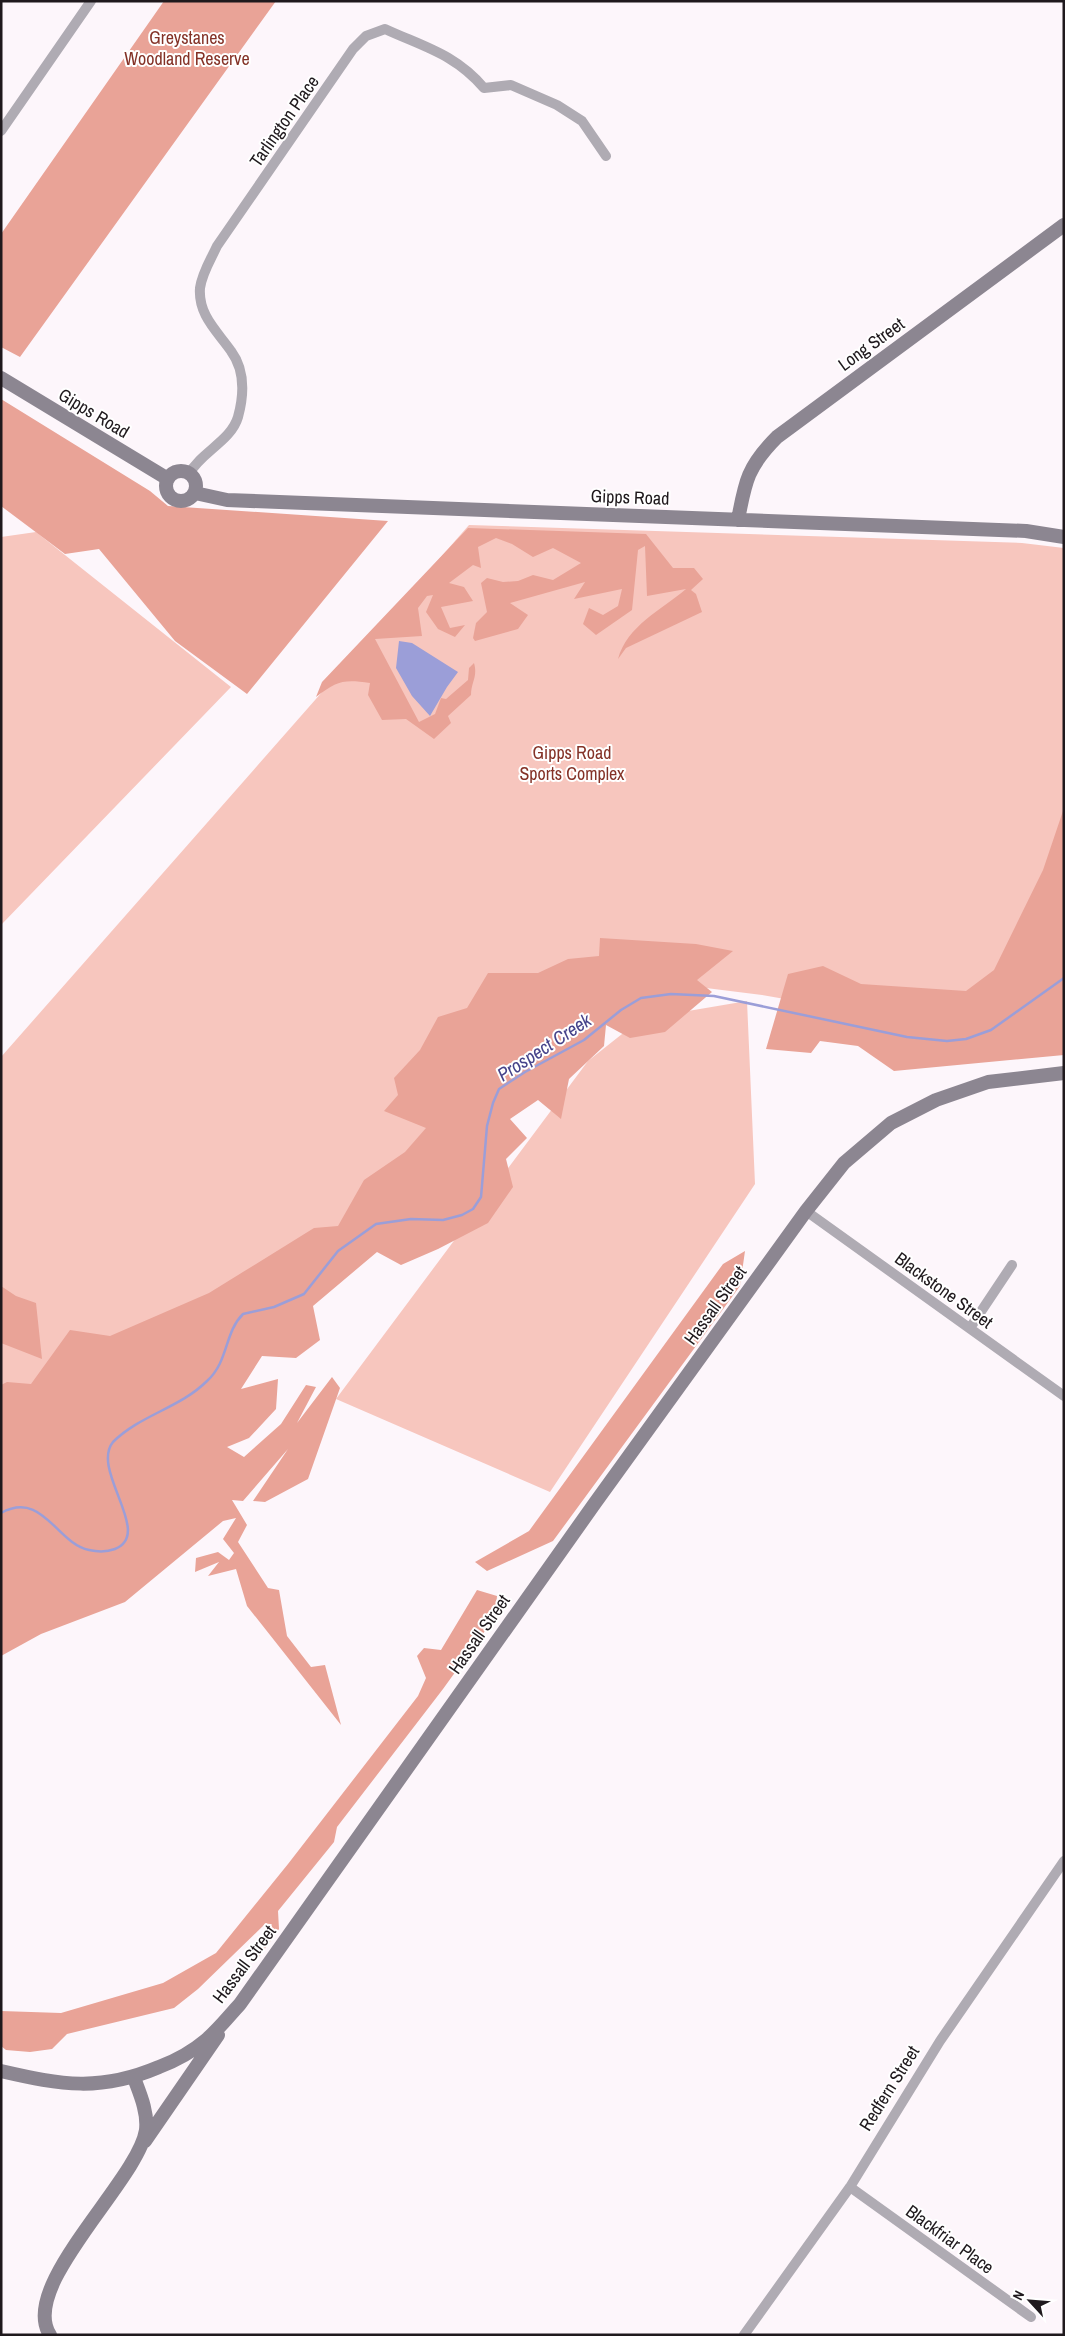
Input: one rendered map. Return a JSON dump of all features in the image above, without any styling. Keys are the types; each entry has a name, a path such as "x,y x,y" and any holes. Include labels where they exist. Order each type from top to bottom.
{"main road":[{"name":"Long Street","path":"738,520 744,484 751,468 760,454 777,437 1064,225"},
{"name":"Gipps Road","path":"1,378 168,479"},
{"path":"175,473 189,474 194,480 195,493 184,501 177,501 170,497 166,491 168,479 175,473"},
{"name":"Gipps Road","path":"195,493 227,500 1026,531 1064,537"},
{"name":"Hassall Street","path":"1,2071 53,2083 110,2083 134,2078 171,2062 206,2041 240,2004 595,1502 806,1211 844,1162 892,1123 936,1100 988,1082 1064,1073"},
{"path":"50,2335 44,2316 45,2302 54,2281 138,2152 240,2004"},
{"path":"134,2078 144,2106 146,2130 138,2152"}],"street":[{"path":"1,130 91,1"},
{"name":"Tarlington Place","path":"189,474 194,465 228,434 237,419 242,395 241,373 233,352 213,329 202,308 200,287 206,269 217,246 353,49 366,36 385,29 453,59 470,71 484,88 511,85 557,106 582,121 606,156"},
{"name":"Blackstone Street","path":"806,1211 1064,1396"},
{"path":"970,1328 1012,1265"},
{"name":"Redfern Street","path":"744,2335 850,2187 940,2041 1064,1861"},
{"name":"Blackfriar Place","path":"850,2187 1030,2317"}],"green space":[{"name":"Greystanes Woodland Reserve","path":"164,1 276,1 20,357 1,347 1,234"},
{"path":"1,399 150,491 168,506 388,521 247,694 175,641 99,549 65,554 1,506"},
{"name":"Gipps Road Sports Complex","path":"469,525 1022,543 1064,548 1064,1041 962,1030 762,995 690,986 584,1026 434,1204 1,1502 1,1057"},
{"path":"468,528 646,534 673,568 694,568 703,579 691,590 696,594 702,612 626,648 618,659 622,647 637,628 686,589 647,596 645,546 638,550 632,610 596,635 583,624 589,608 603,615 618,606 622,589 574,599 585,582 510,603 528,615 518,629 475,641 473,638 476,623 487,612 481,583 487,578 503,582 518,581 533,575 553,580 581,563 553,548 533,557 512,544 496,538 478,547 481,568 473,565 449,583 464,587 473,601 441,607 450,628 465,625 455,637 438,629 426,612 433,595 427,596 418,608 422,636 375,639 419,722 435,714 441,698 446,699 468,680 469,668 474,663 475,676 471,695 448,716 451,723 434,739 406,719 382,720 368,695 370,683 341,682 316,697 322,682"},
{"path":"36,532 231,687 1,925 1,537"},
{"path":"1064,808 1064,1055 894,1071 858,1046 820,1041 811,1053 766,1049 788,974 823,966 861,984 966,991 994,970 1043,870"},
{"path":"600,938 696,944 733,951 697,980 712,992 665,1032 630,1038 606,1025 604,1046 569,1079 561,1119 538,1100 510,1119 527,1138 506,1159 513,1187 488,1223 438,1249 401,1265 377,1252 313,1306 320,1340 296,1358 262,1356 241,1389 278,1379 276,1409 249,1438 227,1447 244,1457 281,1424 306,1385 316,1387 297,1423 332,1377 340,1388 308,1479 265,1502 253,1501 288,1449 243,1501 232,1500 247,1525 238,1542 268,1588 279,1590 287,1636 311,1667 325,1665 341,1725 247,1606 236,1569 208,1576 219,1562 195,1572 196,1558 218,1552 229,1560 234,1553 223,1539 236,1518 223,1521 125,1602 41,1634 1,1656 1,1385 7,1382 31,1384 70,1330 110,1336 209,1293 314,1228 338,1226 364,1180 405,1152 426,1128 384,1111 398,1095 394,1078 420,1050 438,1017 467,1008 488,973 538,973 568,959 599,956"},
{"path":"747,1001 755,1184 550,1492 336,1399 588,1061 641,1019"},
{"path":"745,1251 740,1286 553,1541 487,1571 475,1562 529,1531 723,1264"},
{"path":"1,1286 16,1296 36,1303 42,1359 1,1343"},
{"path":"477,1590 497,1596 495,1617 443,1689 337,1827 334,1842 278,1911 279,1929 256,1961 252,1949 272,1924 265,1924 198,1989 174,2008 67,2034 52,2049 30,2052 6,2050 1,2046 1,2011 61,2013 163,1983 216,1953 288,1864 418,1696 426,1678 417,1656 424,1648 441,1650"}],"water":[{"path":"399,641 412,643 458,672 430,716 412,696 396,668"}],"waterway":[{"name":"Prospect Creek","path":"1,1513 15,1508 28,1508 39,1513 77,1545 89,1550 112,1550 125,1541 128,1530 125,1516 109,1468 108,1454 113,1442 135,1425 185,1398 207,1381 219,1365 232,1330 243,1314 274,1307 304,1294 338,1251 376,1224 411,1219 443,1220 462,1215 473,1209 481,1197 487,1126 499,1089 525,1072 584,1040 621,1010 641,998 671,994 714,996 907,1037 947,1041 966,1039 991,1030 1064,978"}]}
